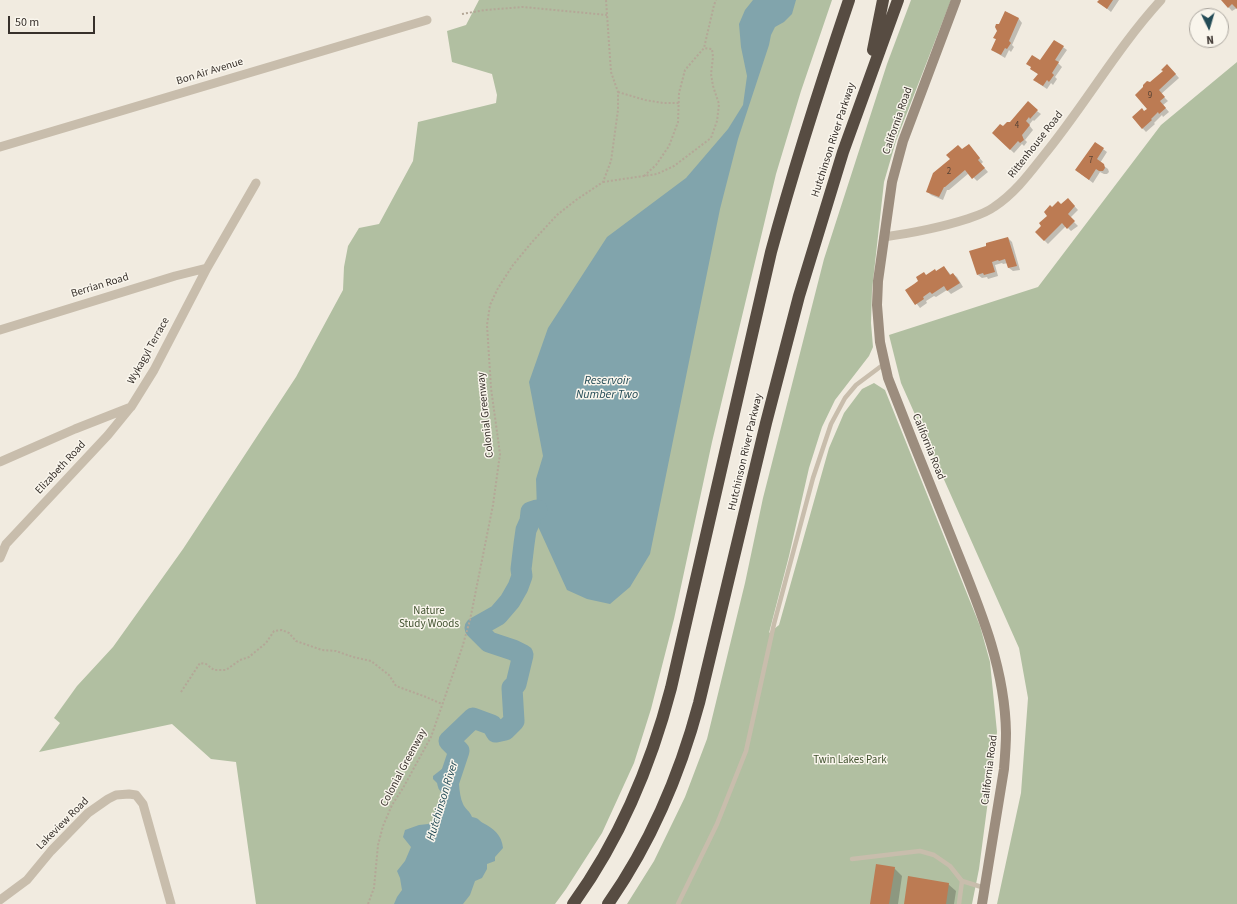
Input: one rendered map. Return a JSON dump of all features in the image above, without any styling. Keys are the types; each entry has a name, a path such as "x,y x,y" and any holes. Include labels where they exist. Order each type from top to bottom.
{"highway":[{"name":"Hutchinson River Parkway","path":"573,904 601,862 620,825 638,788 660,729 673,681 782,209 849,0"},
{"path":"866,87 883,0"},
{"name":"Hutchinson River Parkway","path":"608,904 637,857 658,818 690,736 700,703 785,348 832,186 898,0"}],"main road":[{"name":"California Road","path":"956,0 917,100 898,155 892,182 884,237 878,281 877,305 880,342 884,364 899,406 981,613 995,654 1000,679 1006,734 1005,758 982,904"}],"street":[{"name":"Rittenhouse Road","path":"884,237 914,233 946,226 979,215 994,208 1019,187 1061,134 1126,40 1160,0"},
{"name":"Bon Air Avenue","path":"0,147 427,20"},
{"name":"Wykagyl Terrace","path":"131,407 154,370 207,268 256,182"},
{"name":"Berrian Road","path":"0,330 175,276 207,268"},
{"path":"0,462 75,429 131,407"},
{"name":"Elizabeth Road","path":"0,558 3,542 108,435 131,407"},
{"name":"Lakeview Road","path":"0,900 28,880 51,851 88,813 116,795 129,794 136,795 143,804 172,904"}],"lane":[{"path":"678,904 717,824 746,751 774,624 813,478 831,424 845,398 856,385 884,364"},
{"path":"852,859 920,850 934,855 950,866 962,881 985,888"},
{"path":"959,904 962,881"}],"path":[{"path":"606,0 611,72 618,92 618,110 611,161 603,182 657,174 674,166 711,138 717,121 719,104 711,74 713,57 712,49 704,48"},
{"path":"643,177 656,164 669,146 678,122 679,93 685,70 704,48 716,0"},
{"path":"462,14 486,10 523,7 607,15"},
{"path":"618,92 645,100 662,103 679,103"},
{"name":"Colonial Greenway","path":"368,904 374,888 378,845 383,826 392,805 431,737 462,648 470,620 493,505 500,454 491,388 487,325 490,305 513,265 532,242 557,215 603,182"},
{"path":"181,692 200,663 206,664 214,670 226,670 240,660 248,657 266,643 274,631 282,630 289,633 296,641 322,650 336,651 371,661 389,675 396,686 442,704"}],"green space":[{"name":"Nature Study Woods","path":"479,0 832,0 801,91 776,174 712,442 674,619 651,709 634,763 602,833 555,904 256,904 236,762 211,759 172,724 39,752 60,723 54,718 77,686 113,647 183,549 296,377 343,290 344,267 348,246 359,228 379,224 413,161 418,122 496,103 497,95 492,74 452,62 447,31 466,25"},
{"name":"Twin Lakes Park","path":"911,0 951,0 896,141 884,182 872,290 871,323 873,347 869,356 835,400 822,427 809,468 789,556 769,633 779,625 829,448 844,413 862,389 874,383 885,390 980,626 990,662 997,732 979,869 972,904 627,904 654,861 685,797 707,739 745,583 763,498 824,259 887,64"},
{"path":"1237,62 1237,904 997,904 1021,793 1028,698 1019,648 901,383 889,335 1038,287 1161,125"}],"water":[{"name":"Reservoir Number Two","path":"753,0 796,0 792,14 784,22 775,27 771,35 738,139 720,209 650,554 630,587 610,604 587,599 567,590 536,522 536,479 543,456 529,382 548,328 607,237 686,178 728,129 743,105 747,76 741,47 739,24 745,10"},
{"path":"456,758 458,762 460,795 464,806 472,817 496,832 501,839 503,848 495,857 495,861 487,864 487,869 482,878 475,881 470,895 463,904 394,904 402,890 397,871 405,861 411,847 403,837 405,830 432,822 437,804 444,798 437,783 433,779 433,776"}],"building":[{"path":"1099,0 1113,0 1107,9 1097,2"},
{"path":"1221,0 1237,0 1237,9 1232,4 1228,8"},
{"path":"1005,11 1019,18 1009,41 1011,43 1007,49 1005,48 1001,55 991,50 996,39 993,38 997,31 995,27 996,24 999,24"},
{"path":"1054,40 1064,46 1055,60 1059,62 1052,73 1054,75 1049,82 1047,80 1043,86 1033,80 1038,74 1030,69 1031,67 1026,64 1032,55 1040,60"},
{"path":"1167,64 1176,74 1159,90 1165,97 1160,101 1166,108 1159,114 1158,112 1142,129 1132,117 1142,108 1144,111 1147,109 1135,95 1147,81 1150,82 1163,71 1161,70"},
{"path":"1028,101 1038,110 1030,119 1029,117 1026,121 1030,125 1022,135 1024,140 1020,143 1018,141 1010,150 992,133 1000,124 1003,126 1007,122 1010,122"},
{"path":"1095,142 1104,148 1097,159 1104,164 1105,168 1103,171 1096,169 1089,180 1075,170"},
{"path":"969,144 980,158 978,160 985,168 972,179 965,170 944,187 939,197 926,192 933,173 950,159 946,155 958,145 962,149"},
{"path":"1068,198 1075,206 1068,214 1075,221 1067,229 1062,223 1044,241 1035,232 1041,226 1039,223 1047,216 1044,212 1050,205 1052,207 1058,201 1061,204"},
{"path":"1008,237 1017,266 1008,268 1005,259 998,260 992,262 995,272 977,275 969,251 986,246 986,243"},
{"path":"944,266 950,275 953,273 960,283 947,291 944,286 932,294 930,292 923,297 924,299 915,305 905,290 918,281 916,277 924,272 926,275 935,269 936,271"},
{"path":"876,864 895,867 889,904 870,904"},
{"path":"908,876 949,883 946,904 904,904"}],"waterway":[{"name":"Hutchinson River","path":"448,784 459,751 449,741 473,718 492,725 496,732 505,730 514,721 512,688 516,684 523,655 489,642 475,628 498,615 510,601 518,587 522,576 521,569 526,530 530,521 531,512 537,510"}]}
